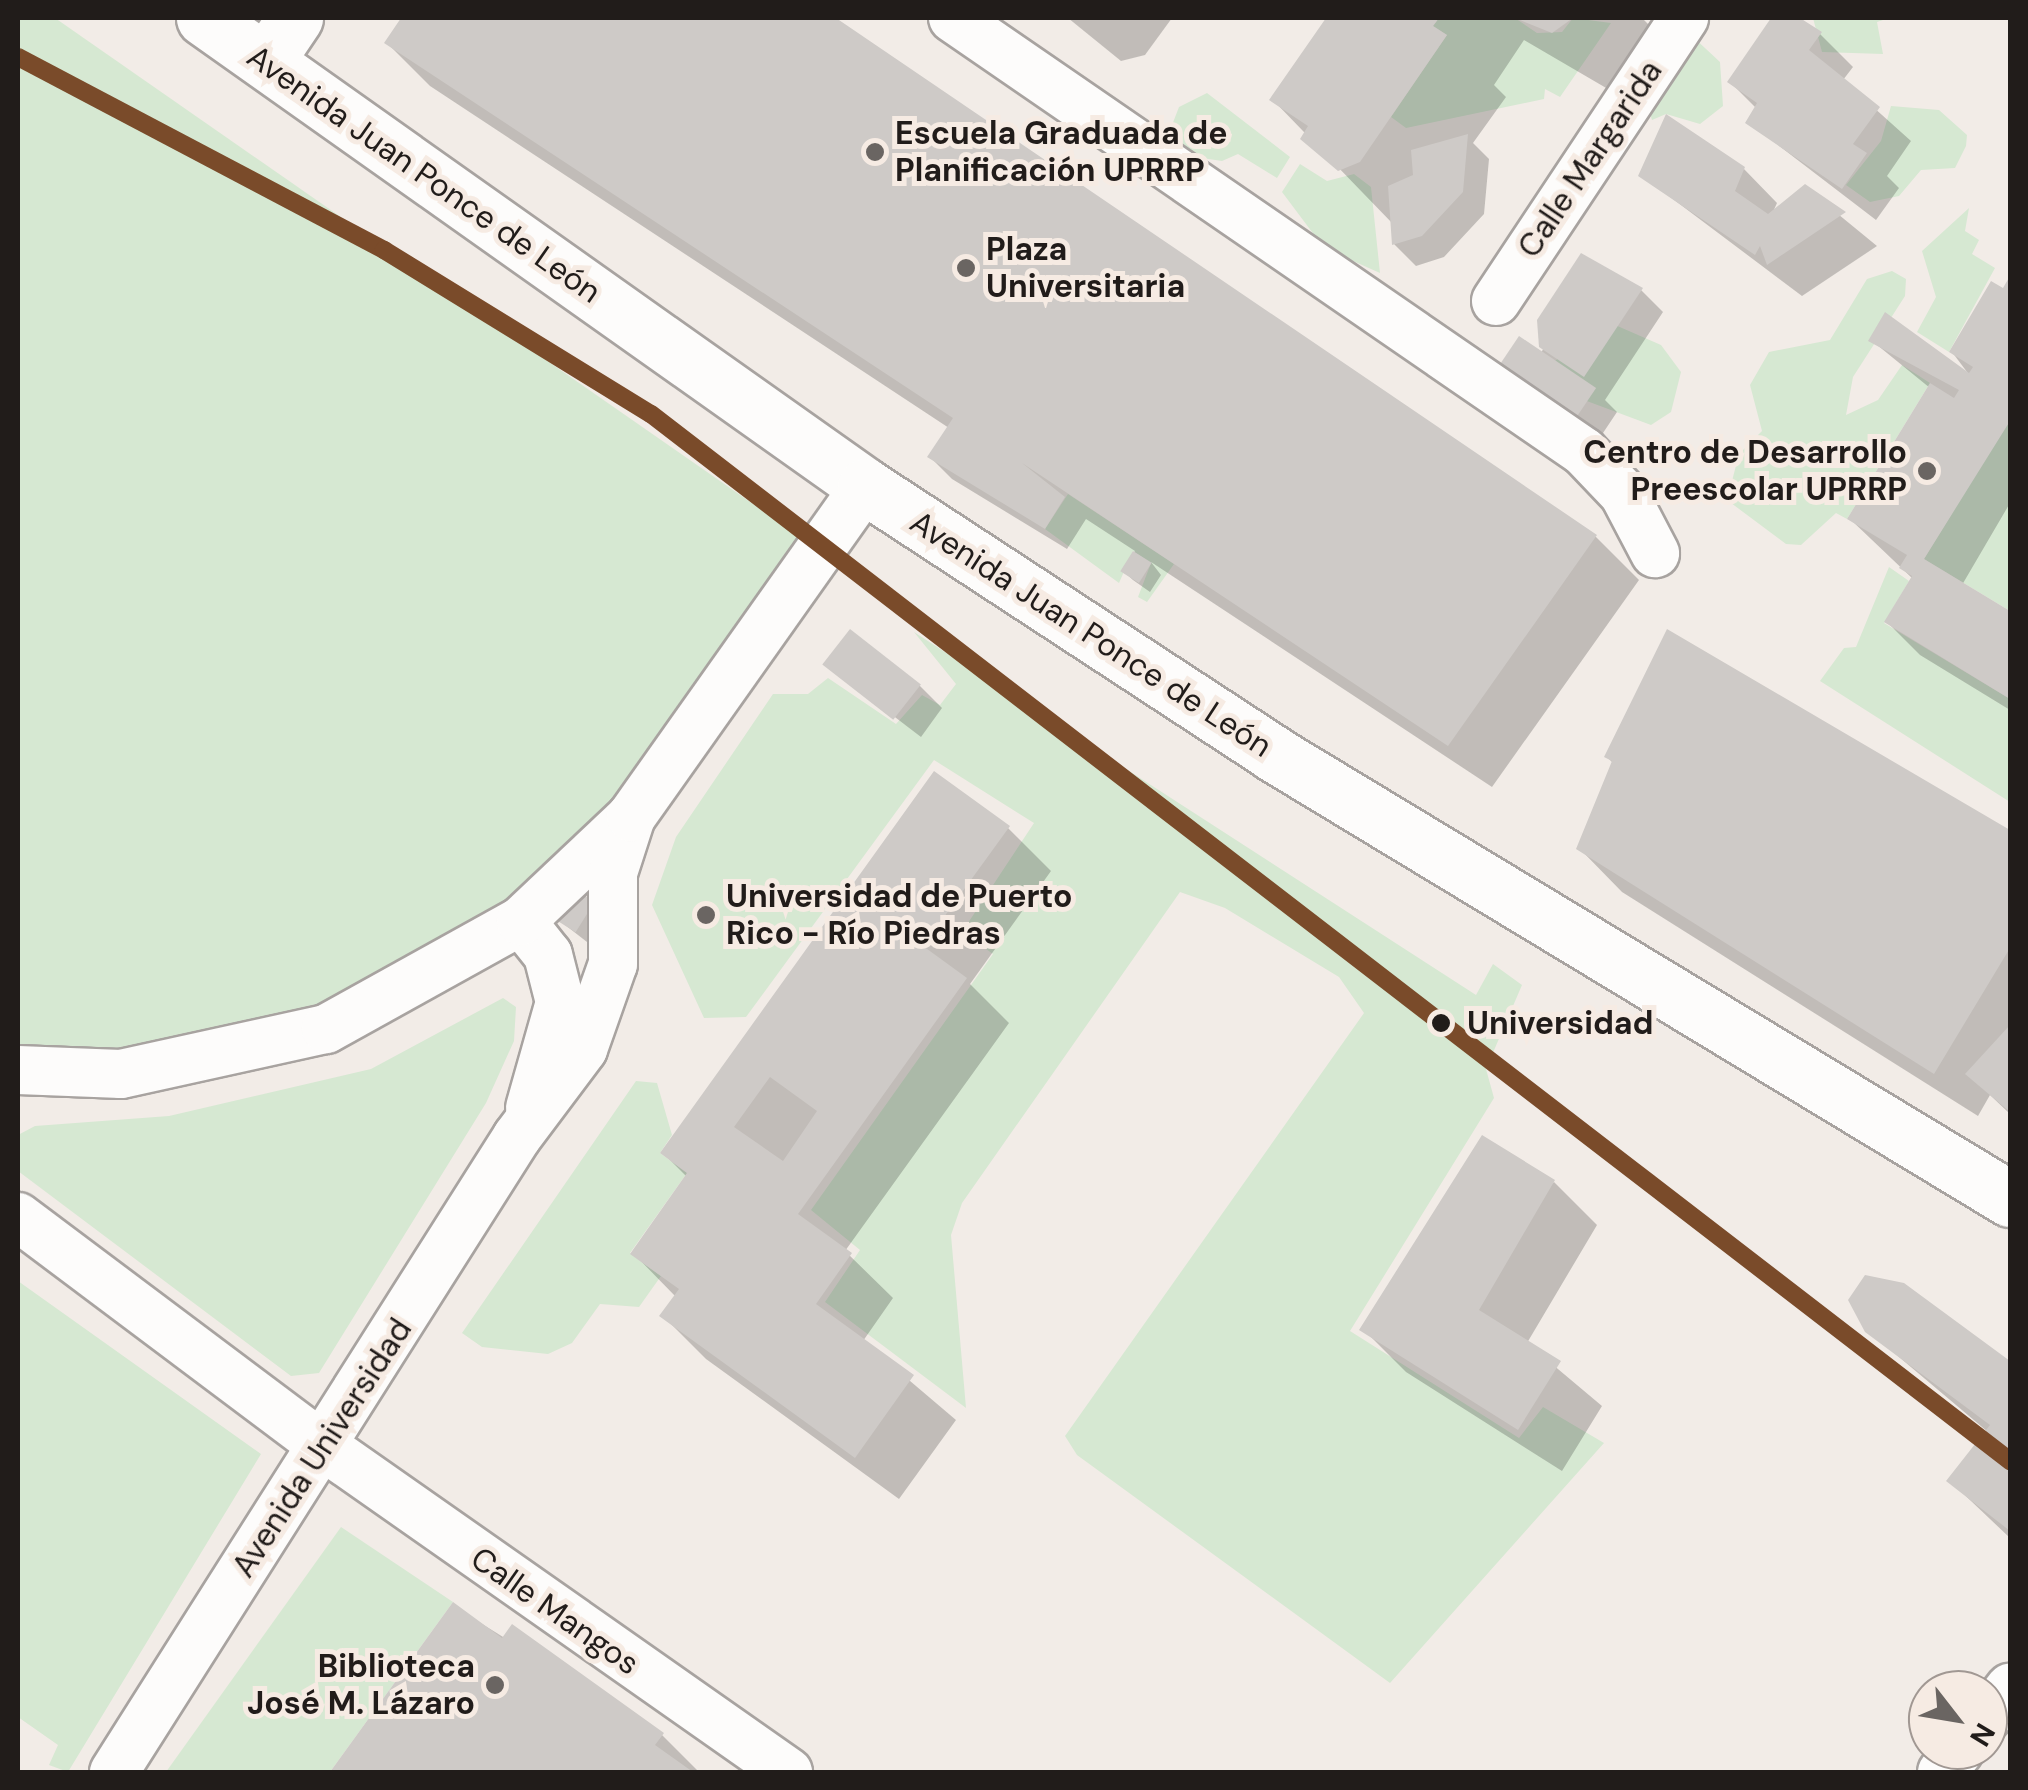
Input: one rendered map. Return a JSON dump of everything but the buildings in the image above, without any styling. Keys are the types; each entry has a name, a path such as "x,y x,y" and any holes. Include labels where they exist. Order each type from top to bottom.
{"street":[{"name":"Avenida Juan Ponce de León","path":"204,18 281,39 865,486 1274,754 2010,1199"},
{"path":"953,18 1584,452 1624,494 1655,553"},
{"name":"Calle Margarida","path":"1496,301 1684,18"},
{"name":"Avenida Universidad","path":"114,1772 527,1121 603,1011 614,873 631,817 865,486"},
{"path":"18,1070 121,1074 326,1029 521,921 631,817"},
{"name":"Avenida Universidad","path":"521,921 548,955 560,1002 527,1121"},
{"name":"Calle Mangos","path":"18,1218 323,1446 788,1772"}],"green space":[{"path":"18,18 55,18 799,536 602,821 497,920 320,1015 120,1059 18,1051"},
{"path":"1439,18 1515,18 1537,33 1562,32 1573,18 1611,23 1560,97 1545,89 1544,99 1406,128 1391,117 1447,35 1433,26"},
{"path":"1813,18 1889,18 1877,22 1883,54 1822,52"},
{"path":"1691,35 1720,62 1723,106 1700,124 1666,114 1652,120 1644,94"},
{"path":"1207,93 1290,157 1277,178 1238,154 1222,161 1182,155 1167,138 1179,107"},
{"path":"1891,106 1939,110 1967,135 1966,146 1955,168 1921,170 1899,196 1870,202 1846,185 1881,141"},
{"path":"1300,164 1327,181 1354,174 1371,187 1380,273 1324,248 1282,192"},
{"path":"1969,208 1965,231 1979,240 1972,254 1995,268 1949,352 1917,332 1936,297 1922,251"},
{"path":"1892,271 1906,279 1905,296 1853,377 1846,415 1878,400 1902,365 1930,383 1847,519 1836,513 1801,545 1786,544 1727,500 1739,454 1762,431 1750,385 1769,352 1830,340 1867,279"},
{"path":"1606,321 1661,345 1681,372 1671,412 1651,425 1568,394 1546,368"},
{"path":"2007,423 2010,425 2010,611 1924,559"},
{"path":"1068,494 1174,564 1147,602 1138,597 1151,563 1133,551 1119,583 1045,529"},
{"path":"1889,567 1909,581 1884,623 2010,699 2010,802 1820,681 1844,648 1856,647"},
{"path":"914,632 1476,995 1493,964 1522,985 1486,1069 1494,1098 1350,1331 1519,1438 1543,1407 1604,1443 1390,1683 1077,1455 1065,1436 1364,1013 1339,977 1225,908 1180,892 962,1203 951,1235 966,1408 825,1302 860,1250 811,1210 993,954 962,932 1034,823 934,760 746,1017 704,1018 652,905 676,837 773,694 808,694 828,678 896,724 922,695 940,705 956,684"},
{"path":"503,998 516,1007 514,1041 486,1103 319,1373 291,1376 18,1171 18,1135 35,1126 169,1116 371,1069"},
{"path":"636,1081 657,1083 672,1135 660,1153 687,1173 630,1253 661,1276 639,1307 600,1304 572,1343 548,1354 482,1347 462,1333"},
{"path":"18,1281 261,1454 68,1772 49,1765 58,1745 18,1717"},
{"path":"341,1527 453,1602 330,1772 166,1772"}],"transit line":[{"path":"18,57 384,250 651,414 2010,1461"}],"place":[{"name":"Escuela Graduada de Planificación UPRRP","path":"875,152"},
{"name":"Plaza Universitaria","path":"966,268"},
{"name":"Centro de Desarrollo Preescolar UPRRP","path":"1927,471"},
{"name":"Universidad de Puerto Rico - Río Piedras","path":"706,915"},
{"name":"Universidad","path":"1441,1023"},
{"name":"Biblioteca José M. Lázaro","path":"495,1685"}]}
